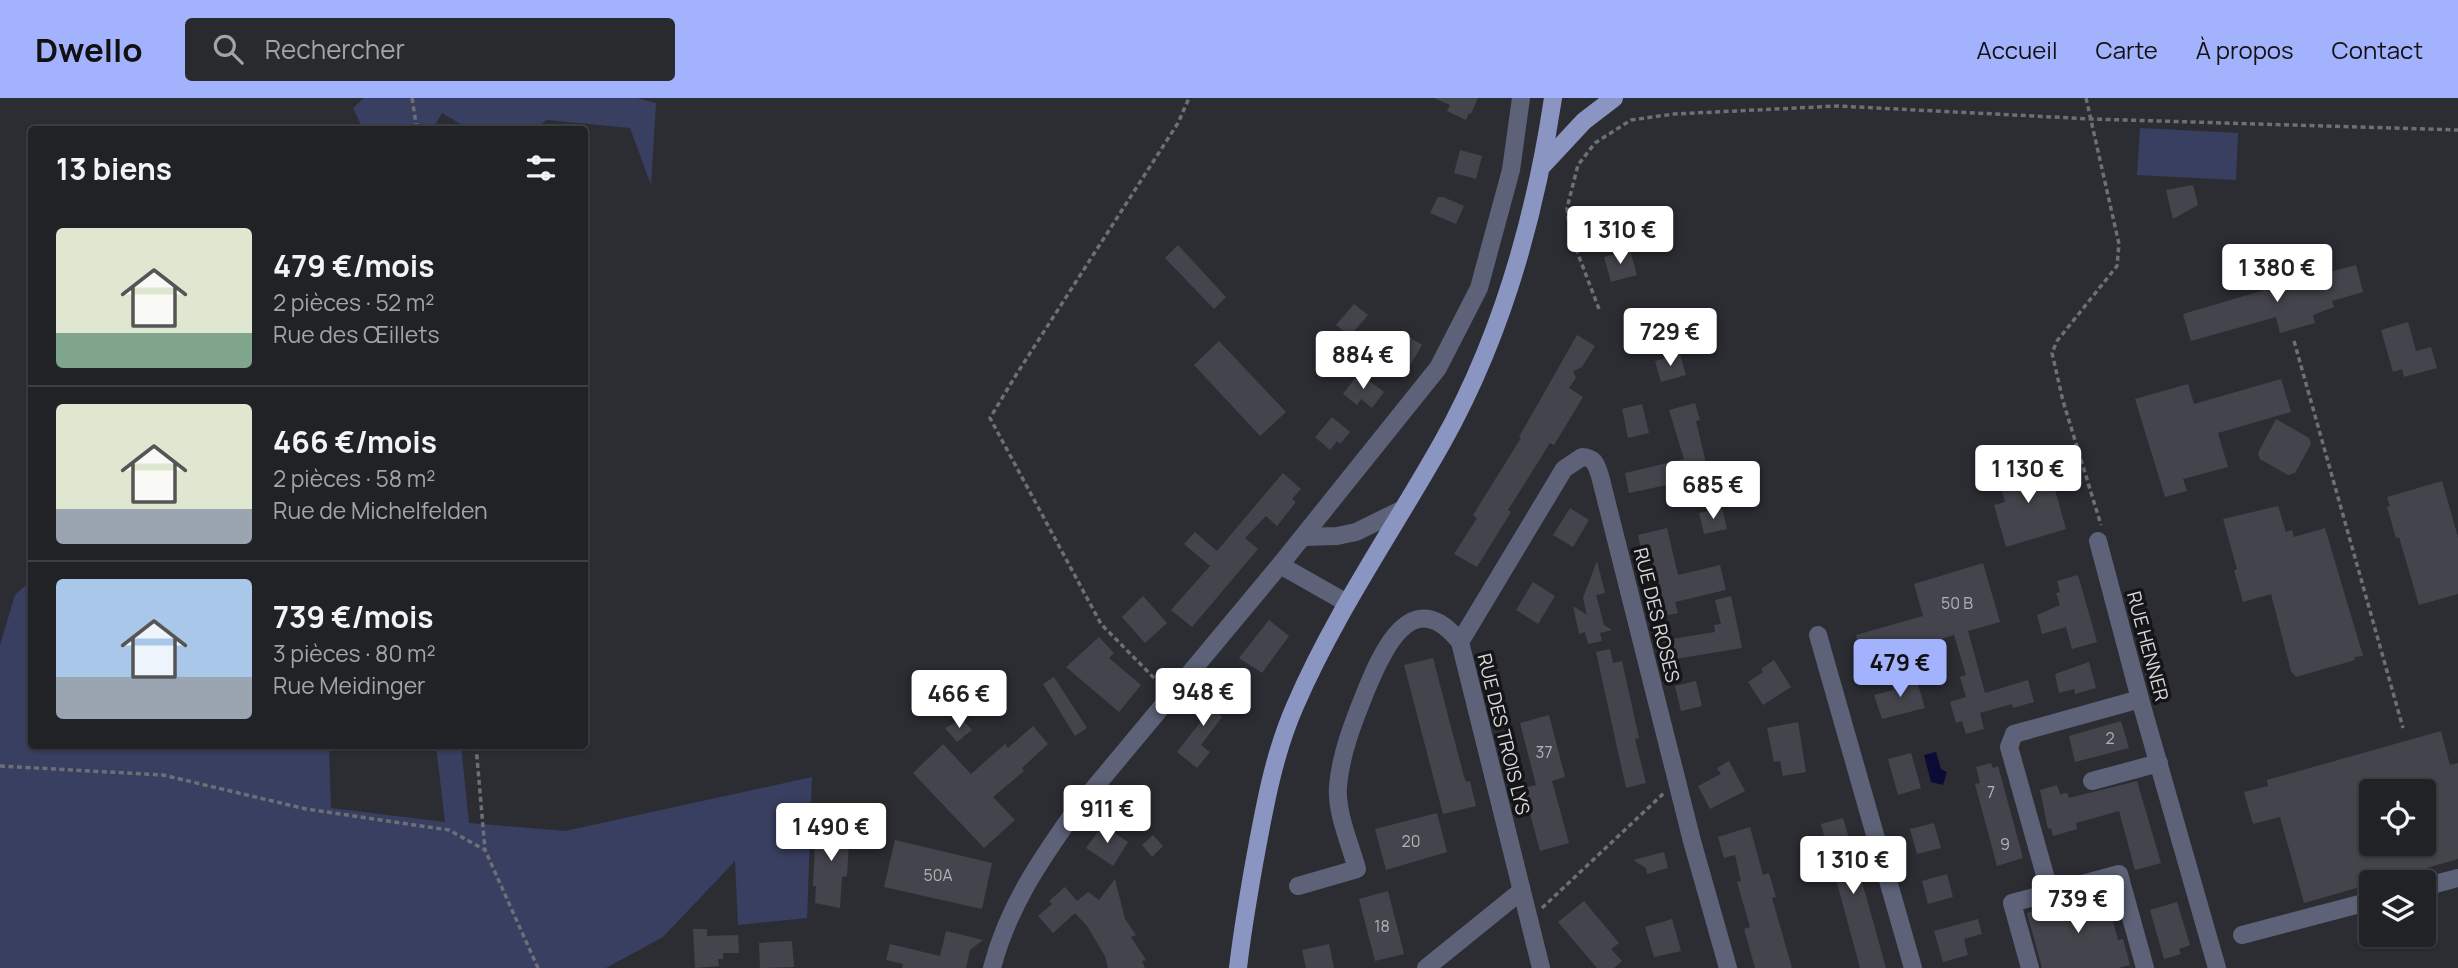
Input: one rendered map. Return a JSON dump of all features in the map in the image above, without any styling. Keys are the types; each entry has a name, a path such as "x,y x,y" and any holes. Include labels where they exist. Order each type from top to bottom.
{"main road":[{"path":"1238,968 1268,788 1295,706 1347,603 1443,441 1481,364 1512,281 1543,165 1553,98"},
{"path":"1543,165 1584,121 1614,98"}],"street":[{"path":"992,968 1013,906 1047,850 1075,811 1303,537 1438,368 1479,288 1511,170 1521,98"},
{"name":"RUE DES ROSES","path":"1460,642 1564,469 1582,457 1590,457 1595,461 1600,476 1676,781 1728,968"},
{"path":"1303,537 1337,536 1356,532 1403,509"},
{"name":"RUE HENNER","path":"2098,541 2217,968"},
{"path":"1280,565 1347,603"},
{"name":"RUE DES TROIS LYS","path":"1298,886 1357,869 1340,808 1338,788 1353,723 1378,662 1391,640 1402,627 1413,620 1426,618 1438,621 1448,626 1460,642 1541,968"},
{"path":"1818,635 1913,968"},
{"path":"2050,893 2009,747 2014,734 2140,698"},
{"path":"2092,781 2159,762"},
{"path":"2030,968 2012,903 2119,874 2145,968"},
{"path":"2436,884 2458,878"},
{"path":"1426,968 1520,892"},
{"path":"2242,935 2359,904"}],"path":[{"path":"412,98 416,126"},
{"path":"1172,695 1101,624 990,418 1178,123 1189,98"},
{"path":"2086,98 2119,256 2117,266 2057,341 2052,353 2063,401 2101,527 2098,541"},
{"path":"1599,309 1570,233 1567,208 1578,165 1595,144 1631,120 1674,114 1838,106 2092,119 2458,130"},
{"path":"2294,341 2403,728"},
{"path":"475,749 485,850 538,968"},
{"path":"0,766 163,775 306,809 449,830 485,850"},
{"path":"1528,922 1676,781"}],"shaded area":[{"path":"364,98 637,98 656,103 651,185 630,128 547,120 538,126 464,126 442,113 435,126 362,126 353,108"},
{"path":"2140,128 2238,133 2236,180 2137,175"},
{"path":"28,583 28,749 329,749 331,808 445,822 436,749 461,749 469,823 565,831 812,777 807,918 738,925 735,861 663,937 606,968 0,968 0,645 15,595"},
{"path":"1936,752 1941,769 1947,772 1943,785 1931,782 1924,755"}],"building":[{"path":"1434,98 1478,98 1466,120 1447,111 1450,105"},
{"path":"1460,150 1482,156 1476,179 1454,173"},
{"path":"2193,185 2198,205 2173,219 2166,190"},
{"path":"1438,197 1464,206 1456,224 1430,213"},
{"path":"1178,245 1226,297 1214,309 1165,258"},
{"path":"1630,250 1637,275 1611,282 1604,257"},
{"path":"2356,265 2363,292 2332,301 2334,307 2313,315 2315,323 2280,333 2276,317 2191,341 2183,314 2268,289 2266,284 2281,280 2282,285"},
{"path":"1354,304 1368,315 1350,336 1336,325"},
{"path":"1643,309 1652,335 1634,343 1623,319"},
{"path":"2408,322 2416,351 2431,347 2437,368 2404,377 2402,369 2393,372 2381,330"},
{"path":"1400,331 1422,345 1409,367 1386,354"},
{"path":"1577,335 1595,346 1582,367 1573,371 1576,378 1569,388 1583,397 1554,445 1550,443 1508,510 1511,512 1477,567 1454,554 1477,518 1473,515 1521,438 1519,437"},
{"path":"1219,341 1286,412 1260,436 1194,365"},
{"path":"1680,354 1686,375 1661,382 1655,361"},
{"path":"1359,373 1384,392 1372,408 1361,399 1357,405 1343,394"},
{"path":"2281,379 2291,412 2218,433 2228,467 2183,479 2187,491 2165,497 2135,399 2188,384 2194,404"},
{"path":"1695,403 1700,420 1696,421 1709,476 1629,493 1625,473 1684,459 1669,410"},
{"path":"1642,404 1649,433 1628,438 1622,409"},
{"path":"1332,417 1350,432 1340,444 1337,441 1330,450 1315,437"},
{"path":"2276,419 2309,438 2311,444 2295,473 2288,475 2260,459 2258,453"},
{"path":"2030,462 2032,470 2048,465 2066,529 2006,547 1994,505 2005,502 1998,477 2003,476 2001,470"},
{"path":"1283,473 1301,489 1292,499 1296,502 1277,526 1266,516 1245,538 1258,549 1192,627 1171,610 1210,566 1184,544 1195,532 1217,551"},
{"path":"2442,481 2458,537 2458,594 2419,605 2399,537 2396,538 2387,507 2390,506 2387,497"},
{"path":"2278,506 2286,532 2292,530 2294,537 2325,528 2363,656 2296,677 2291,671 2271,594 2243,602 2223,519"},
{"path":"1570,508 1589,520 1573,547 1553,535"},
{"path":"1722,508 1727,529 1704,534 1699,513"},
{"path":"1667,528 1678,575 1720,565 1726,590 1675,602 1678,613 1664,616 1651,556 1643,558 1638,535"},
{"path":"1597,561 1605,593 1596,595 1604,625 1612,630 1600,633 1602,641 1588,644 1585,632 1579,634 1573,606 1587,615 1583,598"},
{"path":"1983,563 2000,622 1968,631 1985,693 2028,680 2034,702 2013,708 2012,704 1980,713 1984,729 1966,734 1962,721 1956,723 1950,702 1966,697 1960,677 1966,675 1954,635 1913,648 1912,644 1894,650 1884,664 1863,658 1856,635 1923,616 1914,584"},
{"path":"2078,575 2097,642 2072,649 2066,627 2042,634 2037,615 2060,605 2056,593 2060,592 2057,581"},
{"path":"1533,582 1555,596 1538,624 1516,610"},
{"path":"1143,596 1167,623 1145,643 1122,617"},
{"path":"1731,596 1742,648 1669,660 1665,640 1715,632 1714,625 1721,624 1715,600"},
{"path":"1269,620 1289,636 1262,673 1239,658"},
{"path":"1099,637 1114,653 1109,658 1141,685 1119,712 1066,667"},
{"path":"1610,649 1613,663 1622,661 1639,738 1635,739 1646,783 1626,788 1596,652"},
{"path":"1433,658 1463,773 1466,782 1470,781 1476,806 1443,814 1404,665"},
{"path":"1774,660 1791,687 1763,705 1748,682"},
{"path":"2089,662 2096,688 2075,694 2074,689 2059,693 2055,674"},
{"path":"1054,677 1087,728 1075,736 1043,684"},
{"path":"1916,678 1925,708 1882,719 1874,695 1893,690 1892,685"},
{"path":"1696,681 1702,706 1681,711 1675,686"},
{"path":"1212,689 1229,702 1219,714 1222,717 1201,745 1210,752 1197,768 1177,752 1202,720 1193,713"},
{"path":"1549,715 1565,777 1552,781 1569,843 1540,851 1523,788 1536,785 1520,723"},
{"path":"962,719 972,730 957,742 945,728"},
{"path":"2121,721 2129,748 2075,762 2069,736"},
{"path":"1798,722 1806,772 1783,776 1780,761 1774,762 1767,728"},
{"path":"1033,726 1048,744 1022,768 1024,771 993,797 1015,820 984,848 913,773 943,744 971,774 1005,744 1008,748"},
{"path":"2441,731 2450,765 2458,763 2458,859 2420,870 2359,870 2359,887 2304,903 2280,817 2253,824 2244,792 2268,786 2267,780"},
{"path":"1911,753 1921,788 1898,795 1888,759"},
{"path":"1729,761 1745,791 1710,809 1698,786 1721,774 1717,768"},
{"path":"1991,763 1993,768 1998,766 2023,858 1997,866 1975,784 1980,783 1976,767"},
{"path":"2137,781 2161,863 2135,870 2119,811 2076,823 2077,829 2053,836 2051,828 2048,829 2040,790 2057,785 2060,794 2067,793 2069,798"},
{"path":"1437,813 1447,852 1386,870 1375,829"},
{"path":"1843,818 1886,968 1860,968 1821,824"},
{"path":"820,822 850,823 847,876 842,877 840,908 815,903 815,845 818,845"},
{"path":"1934,823 1941,848 1917,854 1910,829"},
{"path":"1103,825 1128,842 1113,866 1086,848"},
{"path":"1750,827 1763,875 1769,873 1776,897 1772,898 1792,968 1755,968 1744,929 1750,927 1737,882 1741,881 1735,855 1724,858 1718,837"},
{"path":"1153,835 1163,846 1152,857 1142,845"},
{"path":"895,840 992,863 982,909 884,887"},
{"path":"1664,852 1668,868 1647,874 1646,868 1633,860"},
{"path":"1947,874 1953,897 1928,904 1922,881"},
{"path":"1115,879 1125,919 1136,935 1131,937 1146,960 1142,961 1145,968 1108,968 1105,956 1087,926 1075,913 1053,933 1038,916 1052,904 1049,901 1065,887 1077,901 1088,892 1099,900"},
{"path":"1388,891 1404,954 1375,961 1359,899"},
{"path":"2105,891 2118,940 2123,939 2130,965 2118,968 2042,968 2027,913 2034,911 2033,909"},
{"path":"1584,901 1619,943 1611,949 1622,961 1614,968 1597,968 1558,922"},
{"path":"2177,902 2190,945 2179,949 2181,954 2164,959 2150,910"},
{"path":"1672,919 1681,951 1654,957 1645,927"},
{"path":"1978,919 1982,934 1964,939 1968,955 1943,962 1934,931"},
{"path":"693,929 707,929 707,936 738,935 739,953 723,953 723,959 718,959 719,966 695,968"},
{"path":"946,931 983,940 970,950 966,968 902,968 903,964 886,960 890,944 940,956"},
{"path":"792,941 794,967 760,968 759,943"},
{"path":"1329,944 1334,968 1306,968 1302,950"}]}
